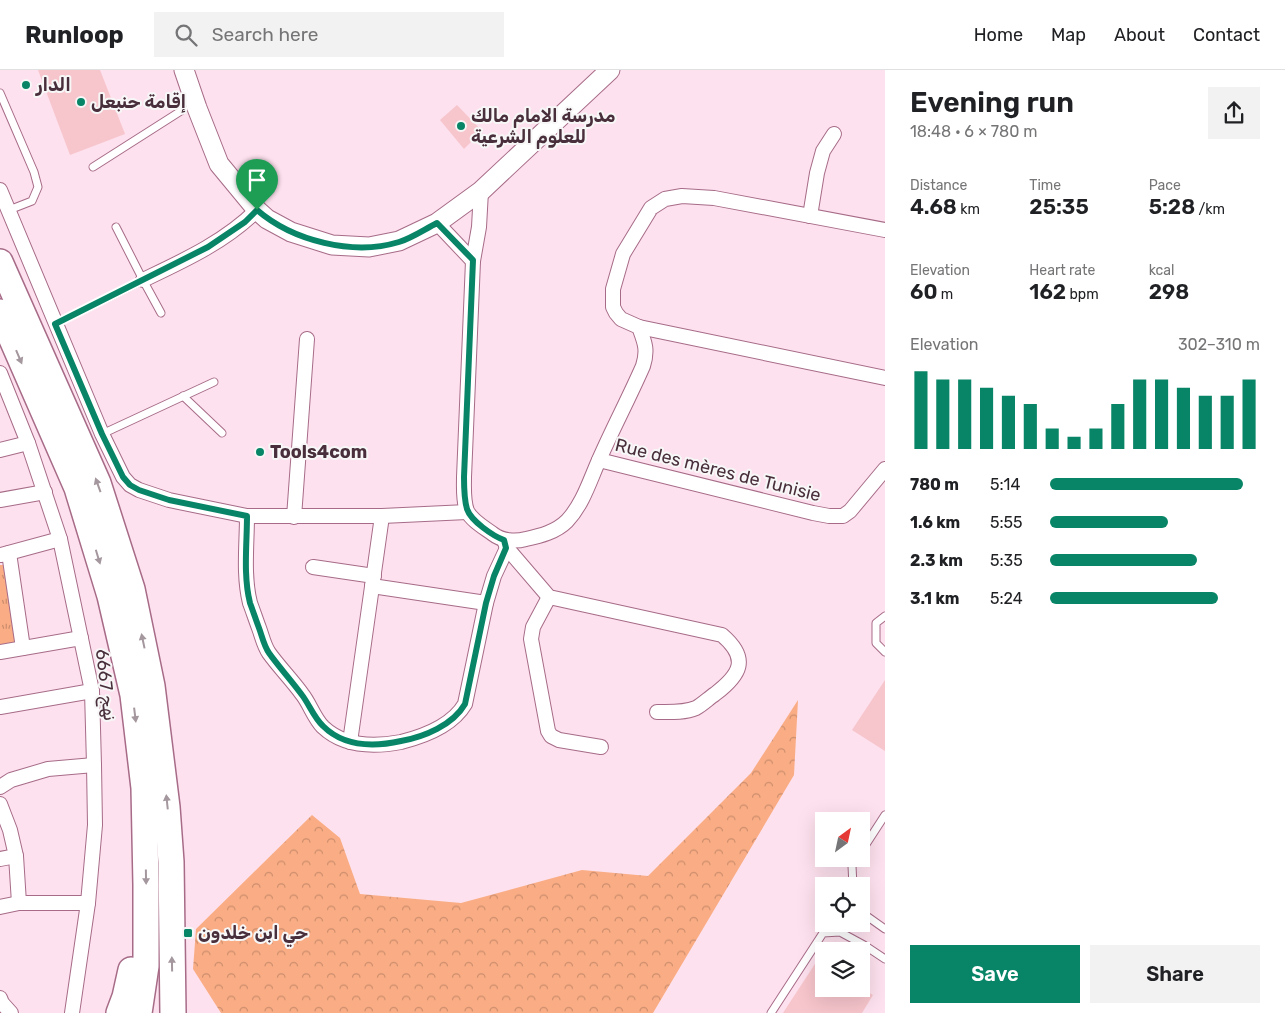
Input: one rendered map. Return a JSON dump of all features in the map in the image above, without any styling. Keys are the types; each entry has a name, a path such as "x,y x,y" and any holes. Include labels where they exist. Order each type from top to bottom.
{"highway":[{"path":"0,262 98,483 132,589 152,686 168,808 171,862 173,1013"},
{"path":"0,312 76,488 110,596 133,694 144,788 146,966 139,1013"},
{"path":"120,1013 146,902"}],"street":[{"path":"184,70 219,164 257,210 267,219 291,232 332,245 369,247 399,242 437,223 481,191 610,70"},
{"path":"810,216 823,151 834,134"},
{"path":"0,190 102,434 123,477 130,485 169,500 247,516 382,516 468,512"},
{"path":"481,191 479,227 473,260 464,477 464,498 468,512 477,523 505,544 549,597 722,635 731,642 737,652 739,662 737,671 728,684 696,708 686,711 657,712"},
{"path":"885,230 714,198 682,196 665,199 651,208 624,254 613,289 613,307 616,314 620,319 639,327 885,378"},
{"path":"143,280 208,247 245,222 257,210"},
{"path":"437,223 473,260"},
{"path":"505,544 552,531 567,521 578,506 643,366 646,355 645,343 639,327"},
{"path":"294,516 307,339"},
{"name":"نهج 6667","path":"0,372 28,443 60,539 92,691 95,824 88,903 72,1013"},
{"path":"0,450 28,443"},
{"name":"Rue des mères de Tunisie","path":"599,460 829,516 843,516 850,511 885,469"},
{"path":"0,500 45,492"},
{"path":"247,516 246,577 250,602 268,651 303,696 322,726 335,736 350,742 370,745 384,745 412,739 451,721 460,712 465,704 486,603 505,544"},
{"path":"350,742 382,516"},
{"path":"23,648 4,554 60,539"},
{"path":"313,567 486,603"},
{"path":"549,597 533,627 531,640 548,731 551,736 559,740 601,747"},
{"path":"0,652 81,638"},
{"path":"0,706 92,691"},
{"path":"0,786 11,780 48,769 94,765"},
{"path":"0,804 10,830 16,856 19,902"},
{"path":"0,859 16,856"},
{"path":"0,907 19,902 88,903"},
{"path":"0,998 11,1013"}],"lane":[{"path":"0,93 34,172 38,187 32,200 9,210"},
{"path":"93,167 184,109"},
{"path":"116,227 161,314"},
{"path":"55,324 143,280"},
{"path":"102,434 214,382"},
{"path":"183,396 222,433"},
{"path":"885,616 876,623 876,643 885,652"},
{"path":"870,838 885,815"},
{"path":"870,918 885,929"},
{"path":"771,1013 823,933 840,932 885,959"}],"green space":[{"path":"0,565 3,565 16,643 0,646"},
{"path":"798,700 794,775 653,1013 221,1013 193,969 196,929 312,815 340,838 360,894 461,903 582,870 648,876 751,773"}],"building":[{"name":"إقامة حنبعل","path":"38,70 100,70 125,134 70,155"},
{"name":"مدرسة الامام مالك للعلوم الشرعية","path":"457,105 482,131 464,149 440,120"},
{"path":"885,680 885,751 852,730"},
{"path":"815,964 815,997 870,997 870,993 873,995 862,1013 783,1013"}],"place":[{"name":"الدار","path":"26,85"},
{"name":"إقامة حنبعل","path":"81,102"},
{"name":"مدرسة الامام مالك للعلوم الشرعية","path":"461,126"},
{"name":"Tools4com","path":"260,452"},
{"name":"حي ابن خلدون","path":"188,933"}],"route":[{"path":"257,210 267,219 291,232 332,245 369,247 399,242 437,223 473,260 464,498 468,512 477,523 496,537 504,540 506,548 494,576 486,603 465,704 451,721 412,739 384,745 370,745 350,742 335,736 322,726 303,696 268,651 250,602 246,577 247,516 169,500 130,485 123,477 102,434 55,324 208,247 245,222 257,210"}]}
